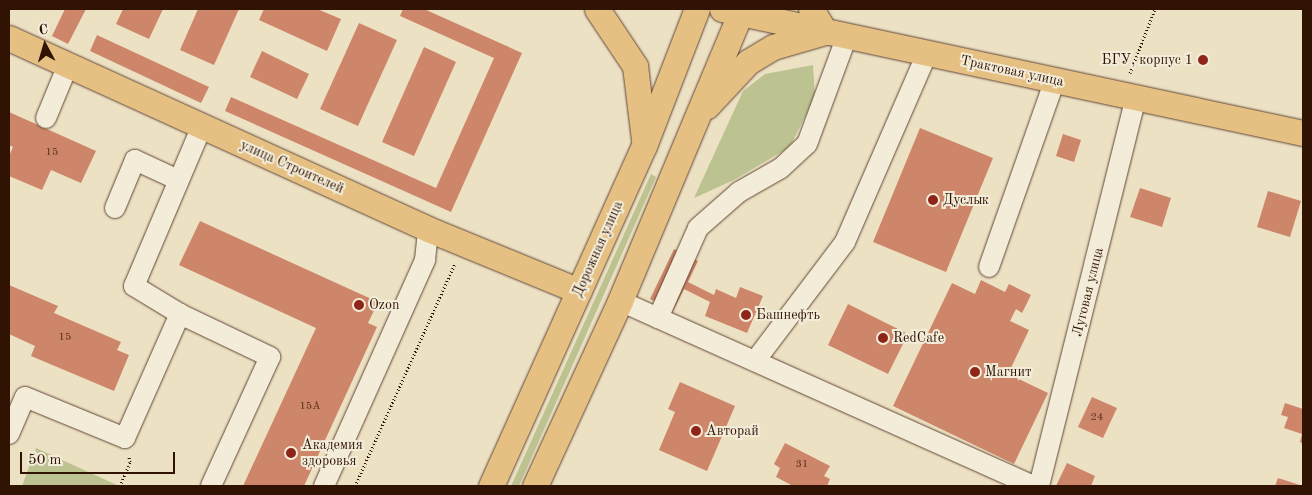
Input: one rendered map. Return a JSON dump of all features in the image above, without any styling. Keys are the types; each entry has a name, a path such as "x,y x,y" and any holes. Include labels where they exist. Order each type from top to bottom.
{"main road":[{"path":"597,9 611,26 635,66 644,146"},
{"name":"Дорожная улица","path":"490,486 644,146 697,9"},
{"path":"811,9 836,34"},
{"path":"535,486 620,301 696,118 734,10"},
{"name":"Трактовая улица","path":"734,10 836,34 1303,133"},
{"path":"696,118 748,62 773,47 836,34"},
{"name":"улица Строителей","path":"9,38 428,229 579,291"}],"street":[{"path":"658,318 698,228 739,192 781,168 808,144 836,34"},
{"path":"755,361 845,242 927,53"},
{"path":"46,118 68,65"},
{"path":"989,267 1055,80"},
{"name":"Луговая улица","path":"1039,486 1136,97"},
{"path":"202,126 134,286 180,314 270,357 211,486"},
{"path":"115,208 135,160 178,180"},
{"path":"324,486 425,260 428,229"},
{"path":"620,301 1034,486"},
{"path":"9,434 25,396 125,438 180,314"}],"path":[{"path":"355,486 464,244"},
{"path":"120,486 130,462 125,438"}],"green space":[{"path":"813,65 815,96 790,147 734,180 694,198 743,91 765,74"},
{"path":"651,174 656,177 519,486 511,486"},
{"path":"36,448 119,486 22,486"}],"building":[{"path":"65,9 86,9 68,44 52,36"},
{"path":"123,9 163,9 149,39 116,24"},
{"path":"198,9 239,9 214,65 180,50"},
{"path":"264,9 317,9 341,19 327,51 259,20"},
{"path":"403,9 424,9 522,53 451,212 225,111 231,97 436,188 494,58 400,16"},
{"path":"359,23 397,40 358,126 320,109"},
{"path":"97,35 209,87 201,103 90,51"},
{"path":"424,47 456,62 414,156 382,142"},
{"path":"262,51 309,74 297,99 250,77"},
{"path":"9,112 96,151 81,183 51,170 42,190 9,176 9,156 13,147 9,145"},
{"name":"Дуслык","path":"920,128 993,158 946,272 873,242"},
{"path":"1063,134 1081,140 1074,162 1056,156"},
{"path":"1140,188 1171,198 1162,227 1130,217"},
{"path":"1268,191 1301,201 1290,237 1257,227"},
{"path":"200,221 378,302 368,323 377,327 304,486 243,486 316,328 179,265"},
{"path":"674,249 698,261 688,282 714,295 716,289 736,298 740,287 763,296 747,333 705,316 710,302 684,289 673,311 650,299"},
{"path":"981,280 1005,292 1009,284 1031,295 1022,313 1016,309 1010,321 1029,330 1008,374 1048,393 1014,464 893,406 952,283 975,294"},
{"path":"9,285 58,306 54,313 121,342 117,350 129,355 114,391 31,356 35,346 9,334"},
{"path":"848,304 908,334 888,374 828,345"},
{"name":"Авторай","path":"680,382 735,406 707,471 659,450 675,412 668,409"},
{"path":"1092,397 1117,408 1103,438 1078,427"},
{"path":"1285,403 1303,409 1303,444 1300,442 1302,434 1284,428 1288,417 1281,415"},
{"path":"785,443 830,466 824,476 830,479 827,486 793,486 776,477 780,468 774,464"},
{"path":"1067,463 1095,476 1091,486 1056,486"},
{"path":"1278,478 1303,486 1275,486"}],"place":[{"name":"БГУ, корпус 1","path":"1203,60"},
{"name":"Дуслык","path":"933,200"},
{"name":"Ozon","path":"359,305"},
{"name":"Башнефть","path":"746,315"},
{"name":"RedCafe","path":"883,338"},
{"name":"Магнит","path":"975,372"},
{"name":"Авторай","path":"696,431"},
{"name":"Академия здоровья","path":"291,453"}]}
